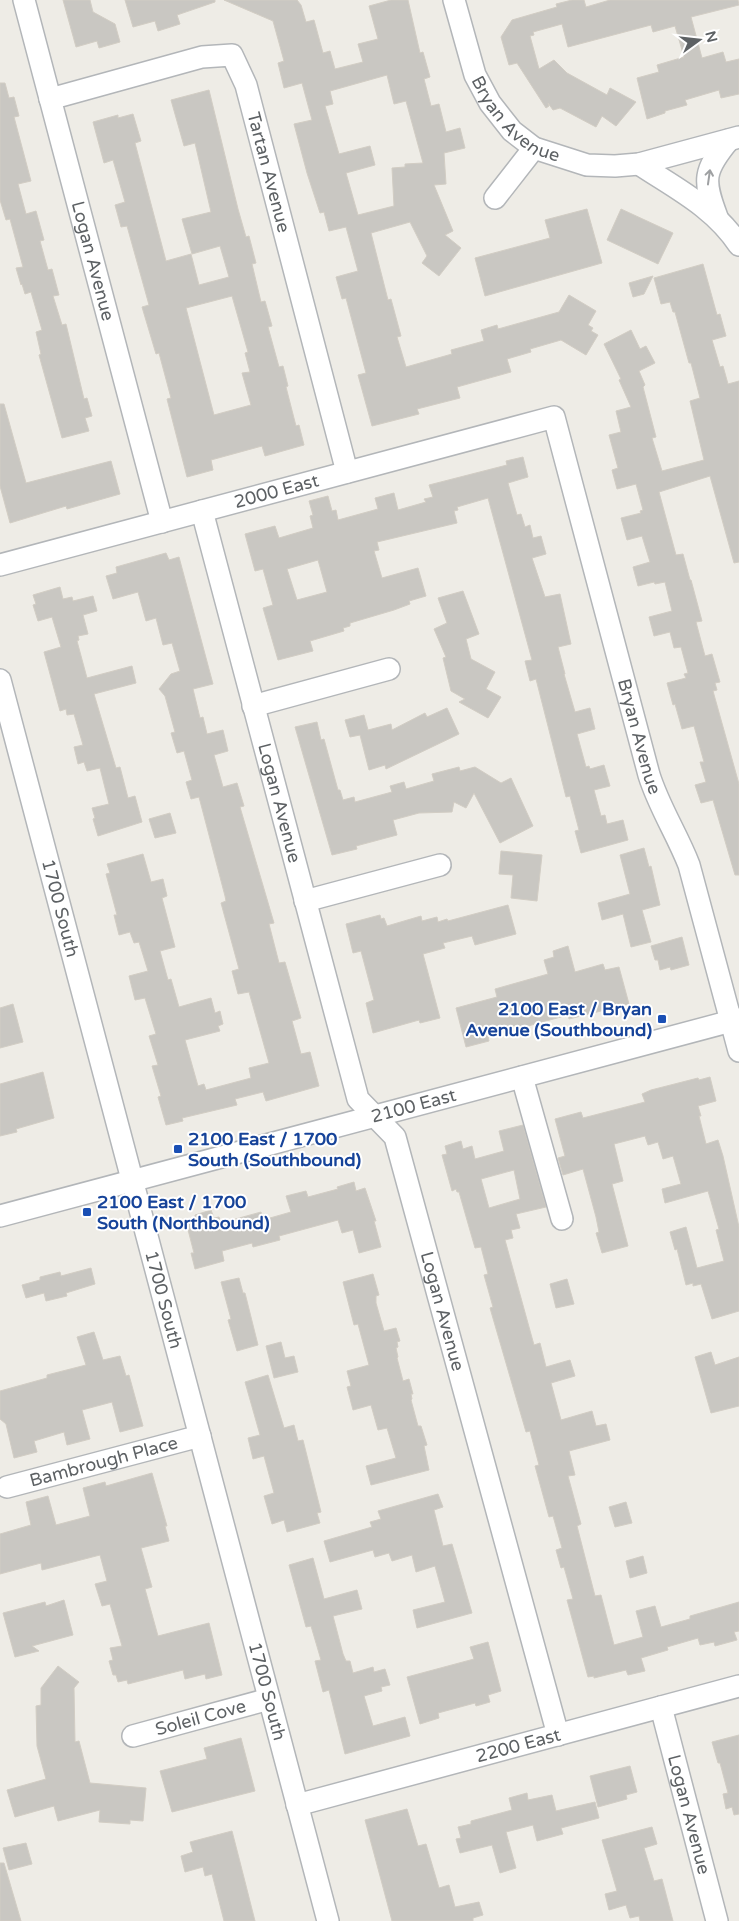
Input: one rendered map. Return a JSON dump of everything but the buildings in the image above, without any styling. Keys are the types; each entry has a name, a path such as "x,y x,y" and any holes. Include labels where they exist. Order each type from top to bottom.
{"street":[{"name":"Logan Avenue","path":"24,0 162,522"},
{"name":"Bryan Avenue","path":"454,0 475,75 490,103 512,131 534,148 587,165 615,166 639,164 734,139"},
{"name":"Tartan Avenue","path":"50,99 202,57 232,55 246,85 347,472"},
{"path":"717,217 708,193 707,175 714,157 734,139"},
{"path":"495,198 534,148"},
{"path":"639,164 695,199 717,217 739,245"},
{"name":"Bryan Avenue","path":"554,417 649,775 661,807 678,837 689,865 735,1020 739,1051"},
{"name":"2000 East","path":"0,565 554,417"},
{"name":"Logan Avenue","path":"202,511 358,1099 395,1137 558,1735"},
{"path":"253,706 389,669"},
{"name":"1700 South","path":"0,680 328,1921"},
{"path":"305,901 440,865"},
{"name":"2100 East","path":"0,1216 735,1020"},
{"path":"522,1077 562,1219"},
{"name":"Bambrough Place","path":"7,1486 200,1436"},
{"name":"2200 East","path":"297,1805 739,1686"},
{"name":"Soleil Cove","path":"133,1736 269,1699"},
{"name":"Logan Avenue","path":"661,1707 718,1921"}],"place":[{"name":"2100 East / Bryan Avenue (Southbound)","path":"662,1019"},
{"name":"2100 East / 1700 South (Southbound)","path":"178,1149"},
{"name":"2100 East / 1700 South (Northbound)","path":"87,1212"}]}
